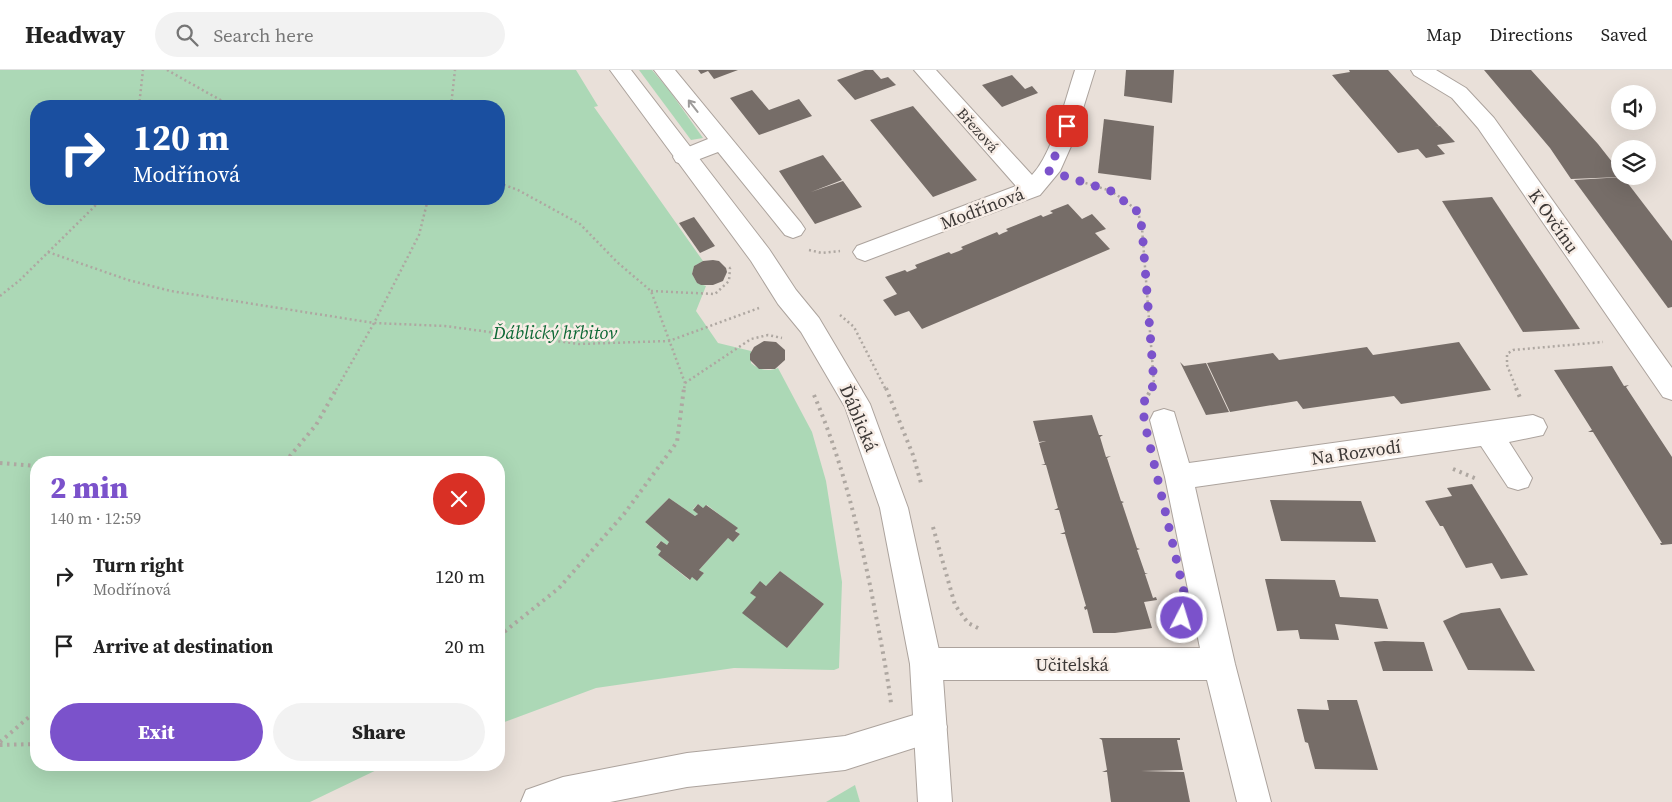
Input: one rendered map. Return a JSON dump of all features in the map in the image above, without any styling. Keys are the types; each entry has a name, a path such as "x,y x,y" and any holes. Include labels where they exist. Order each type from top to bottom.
{"street":[{"name":"Ďáblická","path":"620,70 760,255 787,297 810,324 857,404 894,508 926,664 935,802"},
{"path":"664,70 793,229"},
{"name":"Březová","path":"924,70 1032,189"},
{"name":"Modřínová","path":"865,252 1032,189 1049,171 1061,144 1085,70"},
{"name":"K Ovčínu","path":"1420,70 1459,93 1486,124 1672,389"},
{"path":"684,157 721,142"},
{"path":"1154,411 1179,477 1219,664 1254,802"},
{"name":"Na Rozvodí","path":"1179,477 1533,427"},
{"path":"1488,433 1518,478"},
{"name":"Učitelská","path":"926,664 1219,664"},
{"path":"538,802 563,794 687,770 845,753 930,727"}],"path":[{"path":"140,100 143,70"},
{"path":"167,70 220,100"},
{"path":"452,100 455,70"},
{"path":"1049,171 1111,191 1138,212 1142,228 1154,384 1154,411"},
{"path":"505,185 518,190 580,224 617,262 651,291 685,383 677,442 624,514 559,588 505,631"},
{"path":"0,296 20,280 96,205"},
{"path":"289,456 316,425 374,323 419,235 426,205"},
{"path":"793,229 781,247 822,253 853,249 865,252"},
{"path":"48,252 128,280 171,291 374,323 445,326 579,344 669,341 763,306"},
{"path":"651,291 715,294 729,281 730,268 735,266"},
{"path":"839,314 854,327 890,397 913,455 923,492"},
{"path":"685,383 751,339 768,335 787,339 782,333"},
{"path":"1533,427 1507,365 1507,354 1513,350 1636,339"},
{"path":"814,394 826,421 856,516 887,672 895,737"},
{"path":"0,463 30,466"},
{"path":"931,520 955,606 968,623 982,630"},
{"path":"0,744 30,716"},
{"path":"0,744 30,744"}],"green space":[{"name":"Ďáblický hřbitov","path":"0,70 576,70 598,106 594,107 703,261 694,266 692,274 697,283 706,286 696,311 718,343 751,351 751,363 760,369 771,370 778,368 812,432 826,481 842,582 839,668 834,670 734,668 596,688 505,722 505,456 30,456 30,771 375,771 310,802 0,802","holes":["669,498 695,516 698,514 693,509 698,504 703,508 707,505 737,528 736,531 740,534 733,542 728,538 699,570 704,573 697,580 692,577 689,580 658,555 661,551 656,546 661,541 667,545 669,542 645,522","780,571 824,604 787,648 756,597 751,593 761,582 766,586"]},
{"path":"639,70 652,70 669,90 703,138 691,140"},
{"path":"855,785 860,802 826,802"}],"building":[{"path":"698,70 738,70 714,79 708,71 701,74"},
{"path":"865,70 873,70 881,79 888,77 896,85 855,100 837,80"},
{"path":"1126,70 1174,70 1172,103 1124,96"},
{"path":"1349,70 1388,70 1439,126 1434,127 1440,126 1455,142 1437,145 1445,154 1426,158 1418,149 1398,153 1332,75 1350,72"},
{"path":"1484,70 1531,70 1611,161 1611,177 1571,179 1550,148"},
{"path":"1012,75 1025,89 1032,86 1038,93 1002,107 982,85"},
{"path":"752,90 769,110 799,99 812,116 759,135 730,98"},
{"path":"913,106 977,180 933,197 870,120"},
{"path":"1104,119 1154,126 1151,180 1098,173"},
{"path":"823,155 842,180 811,192 843,181 862,207 815,224 779,171"},
{"path":"1611,178 1611,185 1629,185 1672,241 1672,307 1668,308 1574,180"},
{"path":"1492,197 1580,329 1523,332 1442,201"},
{"path":"1068,204 1082,219 1092,214 1106,229 1095,233 1110,249 922,329 909,311 895,316 883,300 897,294 885,277 905,270 907,272 917,268 915,265 949,252 951,254 959,251 963,249 961,247 997,232 999,235 1008,231 1006,229 1041,215 1043,217 1053,213 1050,211"},
{"path":"694,217 715,246 700,253 679,223"},
{"path":"703,261 719,261 726,268 727,272 723,281 713,285 697,283 692,274 694,266"},
{"path":"764,341 776,342 785,350 785,360 775,369 759,369 750,360 750,354 754,347"},
{"path":"1459,342 1491,390 1401,404 1394,396 1303,409 1297,401 1230,412 1207,363 1273,353 1279,360 1367,347 1373,355"},
{"path":"1180,362 1184,366 1206,363 1229,412 1206,415"},
{"path":"1612,366 1624,386 1629,385 1626,387 1672,457 1672,544 1661,545 1660,543 1662,543 1593,432 1588,432 1592,430 1554,370"},
{"path":"1092,415 1099,435 1103,435 1100,437 1106,457 1111,456 1107,458 1121,501 1124,502 1122,503 1137,548 1140,549 1137,550 1145,573 1148,574 1145,574 1153,598 1156,597 1157,600 1144,602 1152,628 1115,633 1093,633 1087,609 1085,610 1084,607 1086,606 1065,534 1060,534 1065,532 1059,510 1054,510 1058,508 1046,465 1041,465 1045,464 1039,443 1046,441 1039,442 1033,421"},
{"path":"1472,484 1528,575 1501,579 1492,563 1466,568 1443,526 1440,526 1425,501 1452,496 1447,488"},
{"path":"669,498 695,516 698,514 693,510 698,504 703,508 706,505 738,528 735,531 740,534 733,542 728,538 699,570 704,573 697,581 692,577 690,580 658,555 661,551 656,547 661,541 667,545 669,542 645,522"},
{"path":"1270,500 1361,501 1376,542 1281,541"},
{"path":"780,571 824,604 787,648 742,613 756,597 750,593 760,581 766,586"},
{"path":"1265,579 1335,580 1340,597 1378,599 1388,629 1335,624 1339,640 1300,639 1298,630 1277,631"},
{"path":"1500,608 1535,671 1468,670 1443,621 1461,613"},
{"path":"1374,642 1424,642 1433,671 1383,671"},
{"path":"1327,700 1357,700 1378,770 1315,769 1308,743 1305,742 1297,709 1329,710"},
{"path":"1099,738 1180,738 1180,740 1177,740 1183,770 1141,771 1184,772 1190,802 1111,802 1107,772 1102,772 1107,770 1102,740"}],"route":[{"path":"1067,126 1049,171 1111,191 1138,212 1142,228 1154,384 1144,402 1144,420 1186,601 1182,618"}]}
